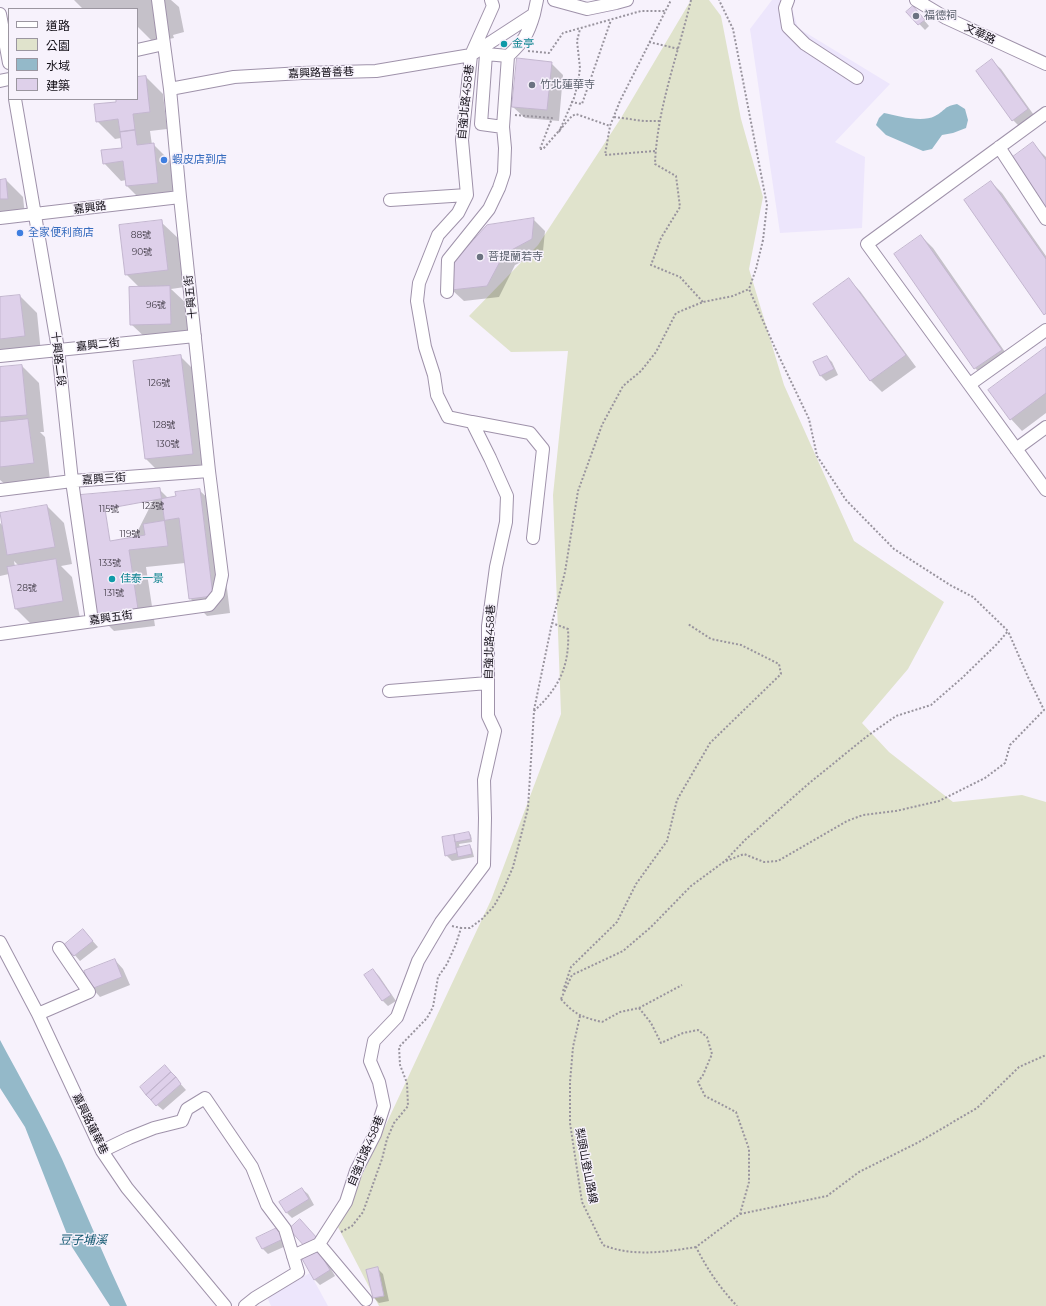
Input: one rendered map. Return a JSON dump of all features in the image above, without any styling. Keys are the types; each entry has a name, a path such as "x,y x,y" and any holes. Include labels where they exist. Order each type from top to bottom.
{"street":[{"name":"十興五街","path":"158,0 170,89 209,471 222,575 218,594"},
{"path":"471,55 493,6 491,0"},
{"path":"447,292 448,260 489,209 504,173 505,148 503,127 508,56 519,46 529,30 537,0"},
{"path":"554,0 587,9 616,4 627,0"},
{"path":"788,0 784,8 788,27 805,44 856,78"},
{"name":"文華路","path":"916,0 946,18 1046,64"},
{"path":"0,14 8,58"},
{"name":"自強北路458巷","path":"467,195 462,140 471,55 534,14"},
{"path":"138,50 164,44"},
{"name":"自強北路458巷","path":"503,127 481,124 486,54 508,56"},
{"name":"嘉興路普善巷","path":"170,89 234,77 302,72 376,71 471,55"},
{"name":"十興路二段","path":"15,100 58,349 72,481 92,621"},
{"path":"1046,113 867,244 1046,490"},
{"path":"999,147 1046,219"},
{"path":"390,200 467,195"},
{"path":"467,195 458,213 438,235 419,284 417,301 425,347 434,375 437,394 448,417 530,433 543,449 533,538"},
{"name":"嘉興路","path":"0,218 180,197"},
{"path":"970,384 1046,330"},
{"name":"嘉興二街","path":"0,356 195,336"},
{"name":"自強北路458巷","path":"319,1244 346,1202 356,1170 375,1134 384,1106 379,1082 370,1061 374,1041 397,1017 418,961 441,922 484,864 484,780 495,731 488,716 488,626 496,567 506,522 507,496 472,422"},
{"path":"1016,449 1046,427"},
{"name":"嘉興三街","path":"0,490 72,481 209,471"},
{"name":"嘉興五街","path":"0,634 209,605 218,594"},
{"path":"389,691 488,683"},
{"name":"嘉興路蓮華巷","path":"0,942 38,1014 102,1151 127,1188 225,1306"},
{"path":"38,1014 89,992 59,948"},
{"path":"102,1151 154,1128 182,1121 187,1108 205,1098 252,1168 267,1205 285,1229 298,1272 255,1298 245,1306"},
{"path":"293,1256 319,1244 366,1300"}],"path":[{"path":"655,151 605,155 610,126 623,95 671,0"},
{"path":"691,0 679,49 666,90 655,151 655,164 676,176 680,207 661,238 652,265 680,277 703,302"},
{"path":"719,0 732,29 767,205 763,240 756,269 749,289 809,419 817,456 846,500 894,549 950,585 973,597 1008,631 1044,710 1010,745 1005,763 984,778 939,801 896,811 864,815 847,821 778,862 764,862 744,854 725,861"},
{"path":"519,46 526,51 549,53 563,33 641,11 665,11"},
{"path":"571,102 582,104 611,20"},
{"path":"559,132 574,98 578,83 580,68 577,41 580,29"},
{"path":"649,42 679,49"},
{"path":"520,114 552,118 540,149 542,150 572,116 576,114 610,126"},
{"path":"614,117 644,121 660,121"},
{"path":"339,1233 352,1226 363,1212 394,1123 408,1106 407,1083 400,1065 399,1047 427,1018 433,1007 438,977 447,964 461,928 470,928 482,919 494,906 513,867 528,808 534,711 552,623 565,572 578,491 602,425 623,386 641,371 656,352 676,313 703,302 733,296 749,289"},
{"path":"534,711 546,700 554,689 566,666 569,644 568,630 552,623"},
{"path":"561,999 571,967 617,922 636,884 667,841 677,800 710,743 781,674 779,664 741,645 711,638 688,624"},
{"path":"561,999 572,975 623,951 650,927 691,886 725,861 807,785 866,737 896,716 931,705 967,673 997,644 1008,631"},
{"path":"561,999 570,1010 580,1016 602,1022 620,1012 639,1008 682,985"},
{"path":"639,1008 651,1023 661,1043 682,1033 698,1030 707,1037 712,1054 703,1075 698,1082 706,1096 736,1112 749,1148 749,1182 740,1214"},
{"name":"梨頭山登山路線","path":"580,1016 573,1047 570,1082 570,1123 582,1202 592,1224 603,1245 612,1249 628,1252 660,1253 696,1247"},
{"path":"737,1306 717,1282 704,1263 696,1247 740,1214 827,1196 860,1172 919,1142 977,1108 1019,1067 1046,1056"}],"shaded area":[{"path":"772,0 796,0 791,6 798,28 890,84 835,142 865,157 862,228 780,233 750,29"},
{"path":"310,1273 328,1306 271,1306 267,1297"}],"green space":[{"path":"691,0 709,0 721,16 741,119 763,197 749,269 784,385 854,541 944,602 908,669 862,723 889,752 953,802 1022,795 1046,802 1046,1306 379,1306 338,1227 491,900 561,714 553,495 568,351 511,352 469,316 538,245 621,118"}],"water":[{"path":"957,104 965,109 968,120 966,128 942,135 932,149 923,151 886,135 876,125 879,118 884,113 924,119 935,116 947,107"},
{"name":"豆子埔溪","path":"0,1040 55,1144 127,1306 110,1306 72,1247 25,1127 0,1088"}],"building":[{"name":"福德祠","path":"913,6 925,20 918,25 906,12"},
{"name":"竹北蓮華寺","path":"517,58 552,62 547,110 512,107"},
{"path":"992,59 1028,109 1012,121 976,71"},
{"path":"146,76 150,112 133,114 135,130 120,132 118,119 96,122 94,104 116,102 116,100 138,100 138,77"},
{"path":"135,130 137,145 154,143 158,183 126,186 123,161 103,164 101,150 122,148 120,132"},
{"path":"1033,142 1046,160 1046,209 1010,159"},
{"path":"6,179 8,199 0,199 0,180"},
{"path":"991,181 1046,259 1046,313 1044,315 964,200"},
{"name":"菩提蘭若寺","path":"534,218 532,239 504,254 487,286 451,290 454,260 487,225"},
{"path":"162,220 168,270 125,275 119,225"},
{"path":"921,235 1002,350 974,369 894,254"},
{"path":"849,278 906,355 870,381 813,304"},
{"path":"170,286 171,324 130,325 129,287"},
{"path":"20,295 25,336 0,339 0,297"},
{"path":"1046,347 1046,393 1010,420 988,390"},
{"path":"181,355 193,454 145,459 133,361"},
{"path":"827,356 834,369 820,376 813,362"},
{"path":"22,365 27,415 0,417 0,367"},
{"path":"28,419 34,463 0,467 0,422"},
{"name":"佳泰一景","path":"160,488 168,546 129,550 138,609 95,614 80,495"},
{"path":"200,489 213,596 189,599 179,518 143,524 145,535 110,541 105,509 176,496 175,492"},
{"path":"47,505 55,547 7,555 0,513"},
{"path":"56,559 63,601 15,609 7,567"},
{"path":"469,832 471,839 455,842 454,835"},
{"path":"454,835 457,853 445,856 442,837"},
{"path":"470,845 472,854 458,857 456,848"},
{"path":"83,929 93,941 74,956 64,945"},
{"path":"115,959 122,977 91,989 84,971"},
{"path":"373,969 391,995 382,1001 364,975"},
{"path":"165,1065 171,1072 146,1095 140,1087"},
{"path":"171,1072 176,1077 151,1100 146,1095"},
{"path":"176,1077 181,1084 156,1106 151,1100"},
{"path":"302,1188 309,1199 286,1213 279,1202"},
{"path":"300,1219 317,1238 306,1248 289,1229"},
{"path":"277,1228 283,1239 262,1249 256,1238"},
{"path":"317,1248 330,1270 314,1280 301,1257"},
{"path":"378,1267 384,1296 373,1298 366,1270"}],"place":[{"name":"福德祠","path":"916,16"},
{"name":"金亭","path":"504,44"},
{"name":"竹北蓮華寺","path":"532,85"},
{"name":"蝦皮店到店","path":"164,160"},
{"name":"全家便利商店","path":"20,233"},
{"name":"菩提蘭若寺","path":"480,257"},
{"name":"佳泰一景","path":"112,579"}]}
